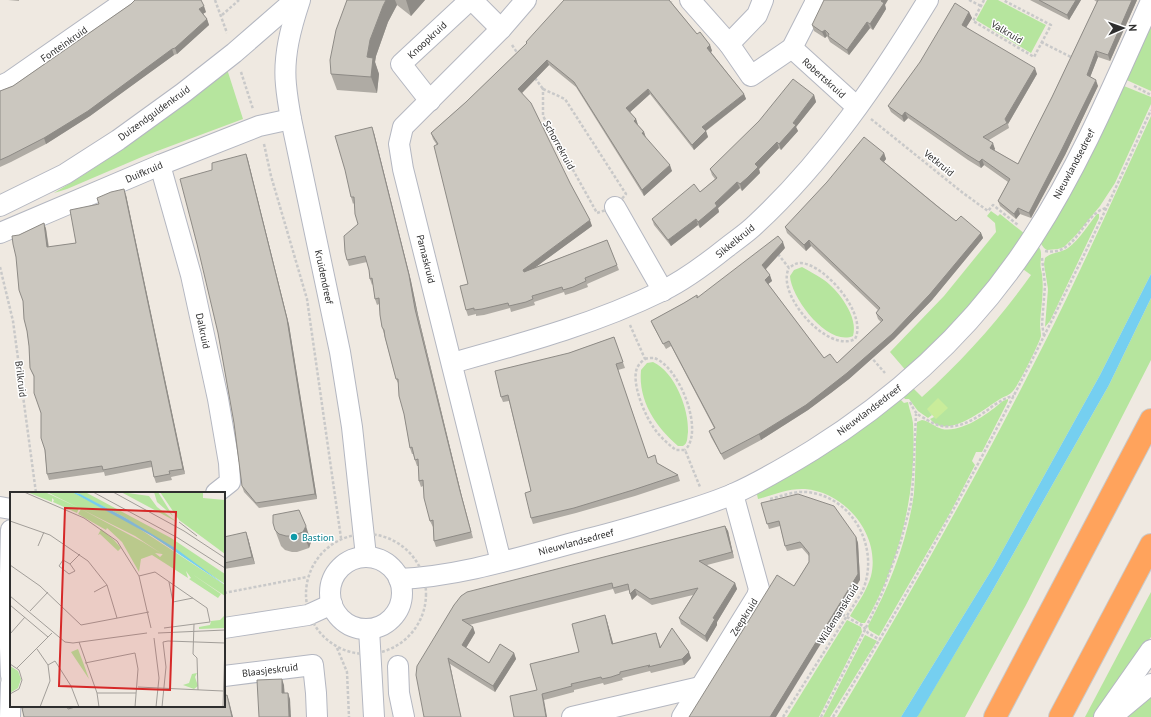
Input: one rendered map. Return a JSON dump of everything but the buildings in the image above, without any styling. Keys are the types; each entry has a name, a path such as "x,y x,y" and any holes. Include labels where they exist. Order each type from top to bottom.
{"highway":[{"path":"996,717 1151,420"},
{"path":"1060,717 1151,545"}],"street":[{"name":"Fonteinkruid","path":"0,86 9,82 127,0"},
{"name":"Duizendguldenkruid","path":"0,206 65,174 118,140 183,93 234,53 295,0"},
{"name":"Kruidendreef","path":"300,0 291,28 286,59 286,84 291,119 340,352 352,426 366,556"},
{"name":"Knoopkruid","path":"430,101 401,64 471,0 501,30"},
{"name":"Parnaskruid","path":"501,562 403,169 399,144 403,127 501,30 526,0"},
{"path":"690,0 729,44 750,76 792,48 816,1 815,0"},
{"path":"729,44 757,15 763,0"},
{"name":"Sikkelkruid","path":"452,363 558,333 623,308 663,291 707,263 754,226 815,162 857,107 907,35 928,0"},
{"name":"Nieuwlandsedreef","path":"400,579 424,578 501,562 636,526 707,504 733,494 798,459 831,438 898,388 949,344 995,291 1039,244 1060,192 1091,133 1151,1"},
{"name":"Robertskruid","path":"792,48 857,107"},
{"name":"Duifkruid","path":"0,233 160,165 259,126 291,119"},
{"name":"Dalkruid","path":"160,165 191,275 218,399 229,463 230,482 217,492"},
{"path":"614,207 663,291"},
{"name":"Zeepkruid","path":"682,717 757,596 759,589 733,494"},
{"path":"0,507 10,509"},
{"path":"366,556 379,559 391,567 400,579 402,590 401,602 397,612 390,621 380,626 369,629 357,628 347,623 338,615 332,604 332,583 337,573 344,565 354,560 366,556"},
{"path":"10,558 7,643 10,668"},
{"path":"225,628 308,615 332,604"},
{"path":"369,629 372,655 374,717"},
{"path":"1104,717 1151,650"},
{"name":"Blaasjeskruid","path":"225,676 313,665 317,717"},
{"path":"398,666 399,693 404,717"},
{"path":"1112,717 1151,684"},
{"path":"572,717 700,687"},
{"path":"10,707 10,717"}],"path":[{"path":"215,0 222,15 259,126 273,183 307,299 341,538"},
{"path":"222,15 239,0"},
{"path":"969,0 981,6"},
{"name":"Valkruid","path":"984,0 973,21 1034,57 1051,25 1003,0"},
{"path":"501,30 522,59"},
{"path":"1041,42 1074,59"},
{"path":"534,77 543,89 565,99 626,194 614,207"},
{"path":"1138,88 1151,94"},
{"name":"Schorrekruid","path":"543,89 543,116 597,213 614,207"},
{"name":"Vetkruid","path":"857,107 963,193 988,211 993,205 1011,219"},
{"path":"833,717 880,640 953,512 1014,396 1078,269 1151,110"},
{"path":"1039,244 1055,251 1066,246 1078,236 1097,213 1106,208"},
{"path":"1039,244 1046,285 1042,324 1044,336"},
{"path":"776,252 789,268"},
{"path":"802,263 816,269 837,286 851,306 855,316 858,328 856,339 844,342 833,338 806,319 797,307 786,281 786,275 789,268 796,264 802,263"},
{"name":"Brilkruid","path":"0,267 13,321 36,492"},
{"path":"623,308 645,359"},
{"path":"821,717 865,629 892,570 911,503 916,414 910,402 908,400 903,401 898,388 870,356"},
{"path":"654,358 661,362 671,372 685,396 690,412 692,430 691,442 685,450 676,450 665,441 655,429 643,407 639,396 636,374 640,362 645,359 654,358"},
{"path":"916,414 939,426 953,427 973,419 1003,398 1014,396"},
{"path":"685,450 707,504"},
{"name":"Wildemanskruid","path":"765,500 799,492 815,494 827,498 840,505 859,527 867,545 868,554 868,572 866,583 862,592 783,717"},
{"path":"364,534 383,535 401,545 416,559 424,578 426,599 421,620 409,637 395,647 372,655 354,654 337,648 320,634 308,615 305,596 307,576 320,554 341,538 364,534"},
{"path":"225,593 307,576"},
{"path":"833,610 863,626 868,632 880,640"},
{"path":"337,648 347,672 349,717"}],"green space":[{"path":"987,0 998,0 1046,25 1031,53 976,20"},
{"path":"1151,12 1151,91 1122,78"},
{"path":"227,69 243,119 144,156 67,189 54,193 121,149"},
{"path":"1119,84 1151,97 1151,104 1115,183 1100,206 1064,247 1047,250 1039,241"},
{"path":"1151,116 1151,274 1100,375 994,566 901,717 837,717 944,532 995,439 1072,287"},
{"path":"991,211 998,216 1000,214 1025,234 997,275 908,373 890,352 944,296 996,232 995,223 987,216"},
{"path":"1097,214 1099,214 1099,218 1050,321 1045,327 1048,289 1044,264 1045,258 1068,248 1080,236"},
{"path":"1038,246 1041,251 1043,283 1040,324 1041,336 1020,381 1010,394 966,421 956,425 937,425 930,419 934,417 936,419 927,409 932,415 928,418 918,411 909,399 905,399 902,395 912,387 922,397 952,369 980,339 1031,275 1020,267"},
{"path":"802,267 830,284 841,297 853,321 853,336 843,337 822,328 804,308 792,285 790,276 794,270"},
{"path":"1151,298 1151,360 1026,605 965,717 917,717 991,593 1109,385"},
{"path":"653,362 661,367 674,382 683,402 688,423 688,432 687,442 683,446 678,446 670,439 656,422 650,412 642,392 641,370 647,363"},
{"path":"898,397 904,403 908,402 913,423 914,449 909,501 897,552 888,576 865,623 861,623 850,616 867,586 871,576 873,561 871,546 865,531 857,518 834,498 820,492 799,489 781,492 758,499 756,490"},
{"path":"938,398 948,408 936,419 927,409"},
{"path":"1008,399 982,452 976,452 972,461 975,465 950,513 879,636 869,630 868,626 891,578 903,544 914,493 917,422 922,420 942,429 958,428 975,421"},
{"path":"1151,592 1151,637 1095,717 1085,717"},
{"path":"847,620 861,627 862,632 819,717 787,717"},
{"path":"865,635 877,641 830,717 823,717"},
{"path":"1151,691 1151,717 1122,717"}],"water":[{"path":"1151,274 1151,298 1109,385 991,593 918,716 901,717 994,566 1100,375"}],"place":[{"name":"Bastion","path":"294,537"}]}
